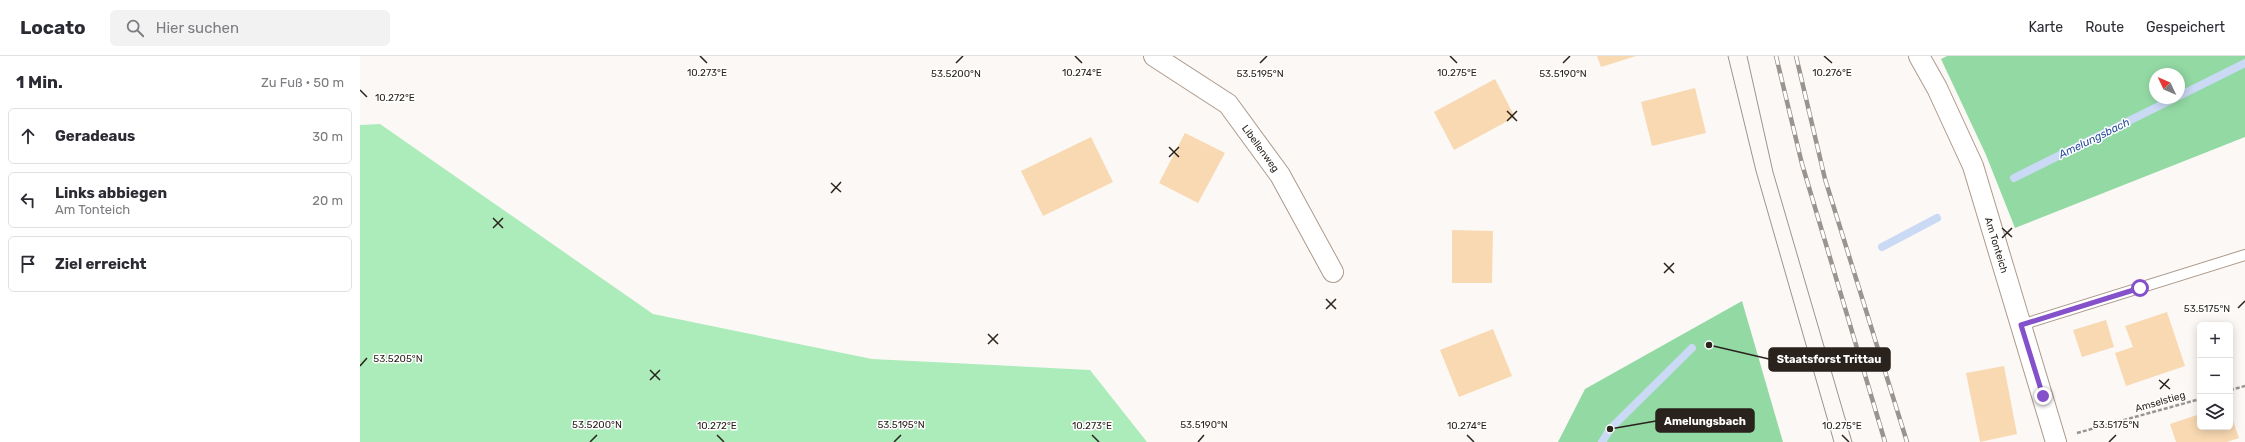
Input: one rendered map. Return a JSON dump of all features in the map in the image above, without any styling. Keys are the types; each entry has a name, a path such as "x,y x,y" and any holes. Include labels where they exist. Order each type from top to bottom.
{"street":[{"name":"Libellenweg","path":"1154,56 1228,104 1280,175 1333,272"},
{"name":"Am Tonteich","path":"1919,56 1937,88 1973,166 2056,440"}],"lane":[{"path":"2021,325 2245,255"}],"path":[{"path":"2233,389 2245,386"},
{"name":"Amselstieg","path":"2056,440 2197,400"}],"green space":[{"path":"1947,56 2245,56 2245,137 2015,228 1986,155 1941,59"},
{"path":"380,124 653,314 872,359 1090,370 1147,442 360,442 360,125"},
{"path":"1742,301 1783,442 1558,442 1585,389"}],"building":[{"path":"1597,56 1636,56 1601,67"},
{"path":"1495,79 1515,117 1454,150 1434,112"},
{"path":"1695,88 1706,133 1652,146 1641,102"},
{"path":"1185,133 1225,153 1198,203 1159,183"},
{"path":"1091,137 1113,182 1043,216 1021,171"},
{"path":"1452,230 1493,231 1492,283 1452,283"},
{"path":"2167,312 2185,366 2126,386 2115,353 2133,347 2125,326"},
{"path":"2106,320 2114,347 2082,357 2073,330"},
{"path":"1493,329 1512,376 1459,397 1440,350"},
{"path":"2004,366 2017,434 1980,442 1966,373"},
{"path":"2197,415 2197,430 2233,430 2233,421 2239,438 2227,442 2176,442 2170,424"}],"waterway":[{"name":"Amelungsbach","path":"2185,93 2245,63"},
{"name":"Amelungsbach","path":"2014,178 2163,104"},
{"name":"Amelungsbach","path":"1882,247 1937,218"},
{"name":"Amelungsbach","path":"1602,442 1610,429 1692,348"}],"tram line":[{"path":"1728,56 1756,171 1834,442"},
{"path":"1747,56 1773,172 1852,442"}],"railway":[{"path":"1776,56 1802,164 1885,442"},
{"path":"1796,56 1825,179 1907,442"}],"place":[{"name":"Staatsforst Trittau","path":"1709,345"},
{"name":"Amelungsbach","path":"1610,429"}],"route":[{"path":"2043,396 2021,325 2140,288"}]}
